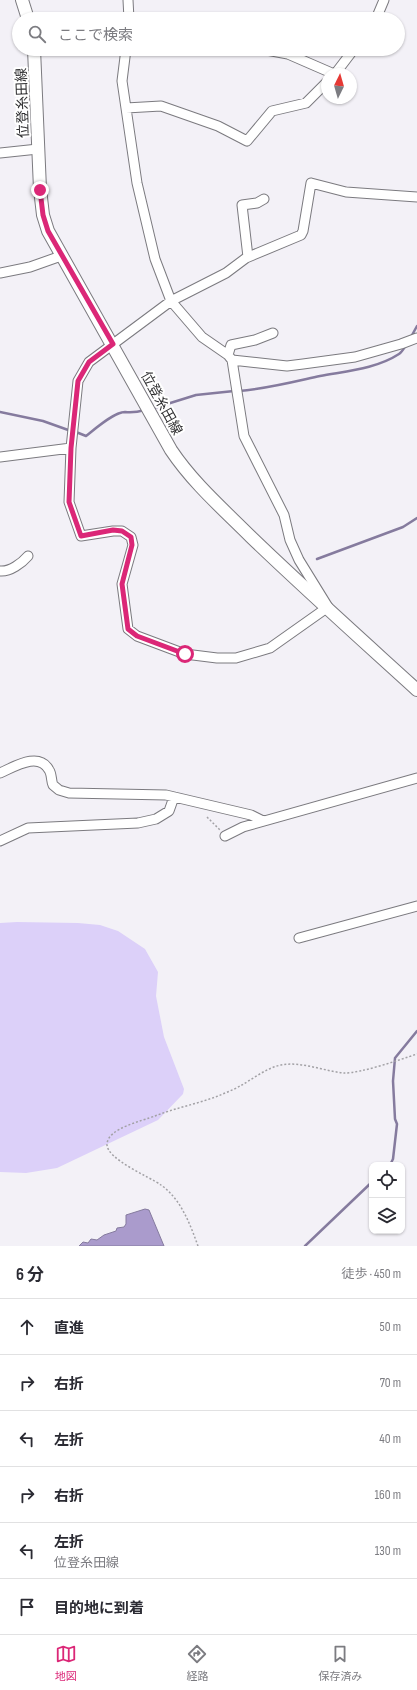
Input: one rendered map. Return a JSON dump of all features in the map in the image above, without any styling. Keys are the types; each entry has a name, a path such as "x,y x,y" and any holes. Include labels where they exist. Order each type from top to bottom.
{"main road":[{"path":"22,0 26,12"},
{"name":"位登糸田線","path":"34,56 38,149 43,215 48,231 113,344 160,431 183,468 209,496 279,564 328,607 417,690"}],"street":[{"path":"128,0 129,12"},
{"path":"379,12 384,0"},
{"path":"125,56 122,81 137,183 155,259 171,301 202,337 230,357 287,366 355,357 417,338"},
{"path":"293,56 321,68"},
{"path":"339,68 348,56"},
{"path":"126,108 161,106 218,126 247,141 272,111 306,103 321,88"},
{"path":"0,153 38,149"},
{"path":"273,332 255,340 230,344 230,357 244,436 284,515 290,540 299,560 328,607 270,648 236,658 217,658 185,654 137,636 128,629 122,584 132,545 131,537 122,531 113,530 81,536 69,502 71,448 78,381 89,362 171,301 226,272 248,257 301,235 303,231 311,183 346,192 417,197"},
{"path":"248,257 242,205 257,203 264,199"},
{"path":"0,273 30,267 61,256"},
{"path":"0,457 71,448"},
{"path":"0,571 4,571 23,562 28,556"},
{"path":"0,773 27,761 36,761 46,765 50,771 53,786 59,790 69,793 166,795 250,816 263,822"},
{"path":"225,836 244,827 417,778"},
{"path":"0,841 28,828 138,823 156,819 169,811 174,797"},
{"path":"299,938 417,906"}],"path":[{"path":"207,817 225,836"},
{"path":"198,1246 186,1215 172,1194 162,1185 118,1160 109,1151 107,1144 109,1139 118,1130 128,1124 136,1123 218,1096 240,1086 265,1071 281,1065 300,1066 345,1073 372,1068 417,1054"}],"shaded area":[{"path":"0,923 78,923 100,925 118,931 145,949 158,972 156,996 164,1037 184,1089 183,1094 158,1120 57,1168 26,1173 0,1172"},
{"path":"145,1209 149,1210 164,1246 79,1246 83,1242 88,1243 91,1239 97,1240 104,1235 116,1231 117,1228 124,1227 126,1224 126,1215"}],"waterway":[{"path":"411,337 417,326"},
{"path":"239,391 269,387 371,366 399,354 406,345"},
{"path":"151,409 196,395 234,391"},
{"path":"76,432 86,436 105,421 116,415 125,412 145,410"},
{"path":"0,412 43,421 71,431"},
{"path":"317,559 403,527 417,518"},
{"path":"392,1162 397,1124 395,1119 393,1081 395,1058 417,1031"},
{"path":"305,1246 369,1185"}],"route":[{"path":"40,190 43,215 48,231 113,344 89,362 78,381 71,448 69,502 81,536 113,530 122,531 131,537 132,545 122,584 128,629 137,636 185,654"}]}
